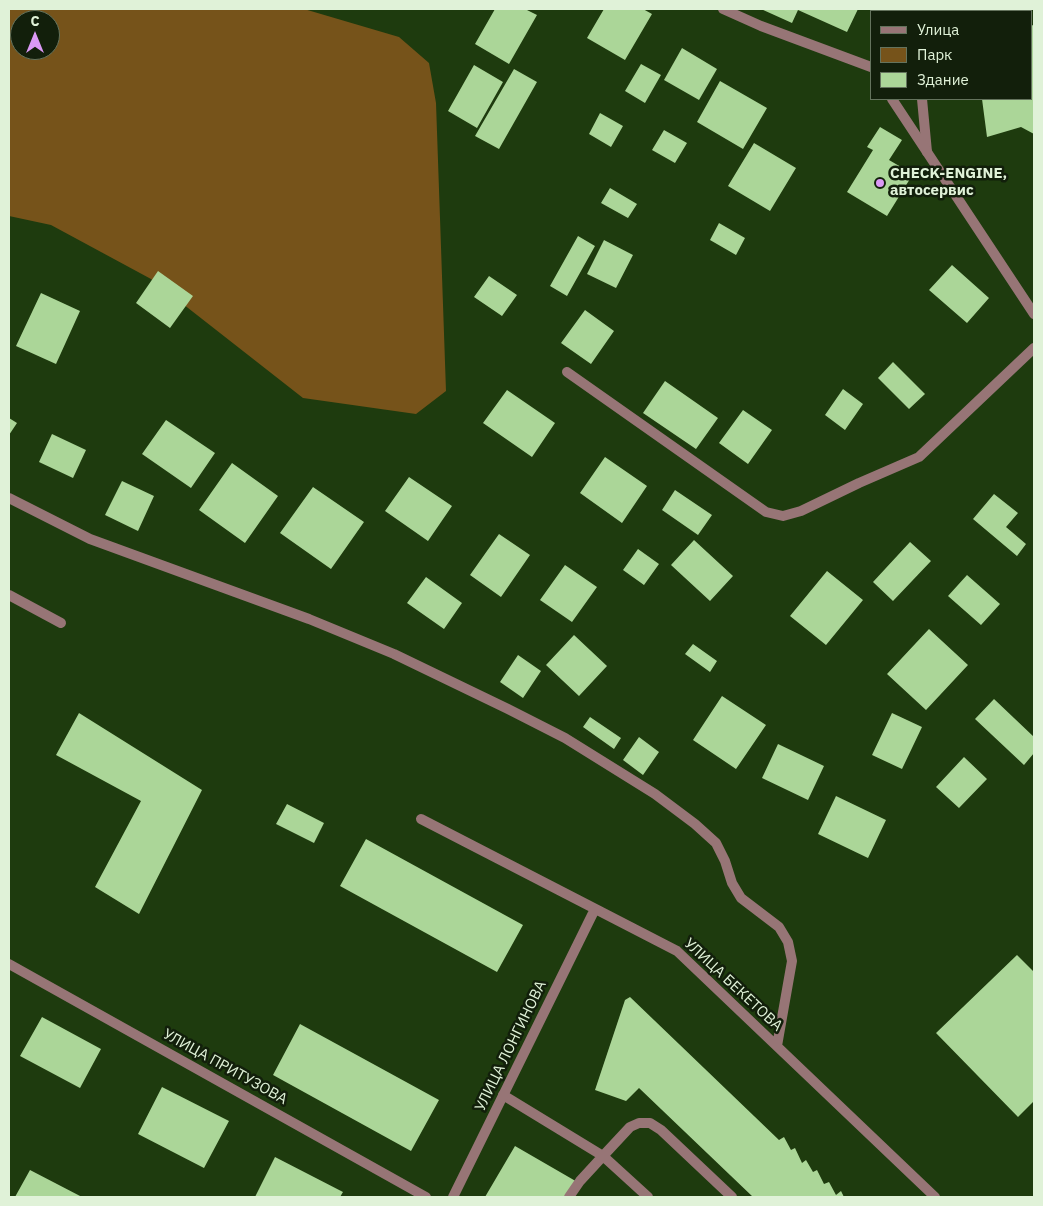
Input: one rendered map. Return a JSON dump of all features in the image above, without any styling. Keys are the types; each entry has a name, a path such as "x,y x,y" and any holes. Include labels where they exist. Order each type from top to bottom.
{"street":[{"path":"722,9 761,26 870,66"},
{"path":"893,100 1034,314"},
{"path":"922,100 927,152"},
{"path":"567,372 766,512 783,516 801,511 919,457 1034,348"},
{"path":"9,498 90,539 292,613 394,654 565,738 655,794 695,824 716,843 725,861 732,884 741,898 779,927 788,942 792,961 777,1046"},
{"path":"9,595 61,623"},
{"name":"УЛИЦА БЕКЕТОВА","path":"420,818 677,951 935,1197"},
{"name":"УЛИЦА ЛОНГИНОВА","path":"453,1197 595,909"},
{"name":"УЛИЦА ПРИТУЗОВА","path":"9,964 426,1197"},
{"path":"504,1095 603,1156 648,1197"},
{"path":"569,1197 580,1181 603,1156 630,1128 639,1123 650,1123 661,1130 732,1197"}],"green space":[{"path":"9,9 304,9 399,37 429,63 436,103 446,391 416,414 303,398 151,279 51,225 9,216"}],"building":[{"path":"495,9 525,9 537,15 509,64 475,44"},
{"path":"604,9 643,9 652,14 625,60 587,38"},
{"path":"761,9 858,9 847,32 798,10 792,23"},
{"path":"997,9 1000,10 972,10"},
{"path":"1033,26 1034,134 1021,127 987,137 982,100 1033,100"},
{"path":"682,48 717,69 699,100 664,80"},
{"path":"641,64 661,75 645,103 625,91"},
{"path":"474,65 503,82 477,128 448,111"},
{"path":"514,69 537,82 499,149 475,136"},
{"path":"720,81 767,108 743,149 697,122"},
{"path":"600,113 623,126 611,147 589,134"},
{"name":"CHECK-ENGINE, автосервис","path":"880,127 902,140 889,160 913,174 887,216 847,192 873,150 867,147"},
{"path":"664,130 687,143 675,163 652,150"},
{"path":"754,143 796,168 770,211 728,186"},
{"path":"610,188 637,204 628,218 601,203"},
{"path":"719,223 745,238 736,255 710,240"},
{"path":"578,236 595,246 567,296 550,286"},
{"path":"604,240 633,255 616,288 587,274"},
{"path":"952,265 989,298 967,323 929,290"},
{"path":"158,271 193,296 170,328 136,303"},
{"path":"489,276 517,295 502,316 474,297"},
{"path":"41,293 80,311 56,364 16,346"},
{"path":"585,310 614,331 591,364 561,343"},
{"path":"893,362 925,394 909,409 878,378"},
{"path":"665,381 718,418 696,449 643,413"},
{"path":"843,389 863,404 845,430 825,415"},
{"path":"507,390 555,423 532,457 483,423"},
{"path":"743,410 772,430 748,464 719,443"},
{"path":"9,418 17,423 9,435"},
{"path":"166,420 215,453 191,488 142,454"},
{"path":"52,434 86,450 73,478 39,462"},
{"path":"605,457 647,486 622,523 580,493"},
{"path":"232,463 278,496 245,543 199,510"},
{"path":"409,477 452,506 428,541 385,511"},
{"path":"122,481 154,496 138,531 105,515"},
{"path":"313,487 364,522 331,569 280,533"},
{"path":"675,490 712,515 698,535 662,510"},
{"path":"994,494 1018,513 1006,527 1026,544 1017,556 973,519"},
{"path":"499,534 530,555 501,597 470,575"},
{"path":"694,540 733,576 710,601 671,565"},
{"path":"910,542 931,561 893,601 873,582"},
{"path":"638,549 659,564 644,585 623,570"},
{"path":"565,565 597,587 572,622 540,600"},
{"path":"827,571 863,600 826,645 790,616"},
{"path":"967,575 1000,604 981,625 948,596"},
{"path":"426,577 462,603 444,629 407,603"},
{"path":"929,629 968,665 926,710 887,674"},
{"path":"574,635 607,666 579,696 546,665"},
{"path":"693,644 717,661 710,672 685,654"},
{"path":"518,655 541,671 523,698 500,682"},
{"path":"722,696 766,725 736,769 693,740"},
{"path":"994,699 1034,737 1034,753 1024,765 975,719"},
{"path":"79,713 202,790 139,914 95,887 141,801 56,755"},
{"path":"892,713 922,727 902,769 872,755"},
{"path":"590,717 621,738 614,749 583,727"},
{"path":"639,737 659,752 643,775 623,760"},
{"path":"778,744 824,766 808,800 762,778"},
{"path":"964,757 987,779 959,808 936,787"},
{"path":"836,796 886,820 868,858 818,834"},
{"path":"287,804 324,823 314,843 276,824"},
{"path":"366,839 523,925 497,972 340,886"},
{"path":"1017,955 1034,972 1034,1101 1018,1117 936,1033"},
{"path":"630,997 779,1140 784,1137 791,1150 795,1148 802,1163 806,1160 813,1172 817,1170 824,1184 829,1182 836,1195 841,1191 844,1197 753,1197 639,1088 626,1101 595,1090 625,1000"},
{"path":"42,1017 101,1049 80,1088 20,1056"},
{"path":"300,1024 439,1100 411,1151 273,1075"},
{"path":"162,1087 229,1121 204,1168 138,1134"},
{"path":"515,1146 579,1183 571,1197 485,1197"},
{"path":"275,1157 343,1192 340,1197 255,1197"},
{"path":"30,1170 82,1197 15,1197"}],"place":[{"name":"CHECK-ENGINE, автосервис","path":"880,183"}]}
